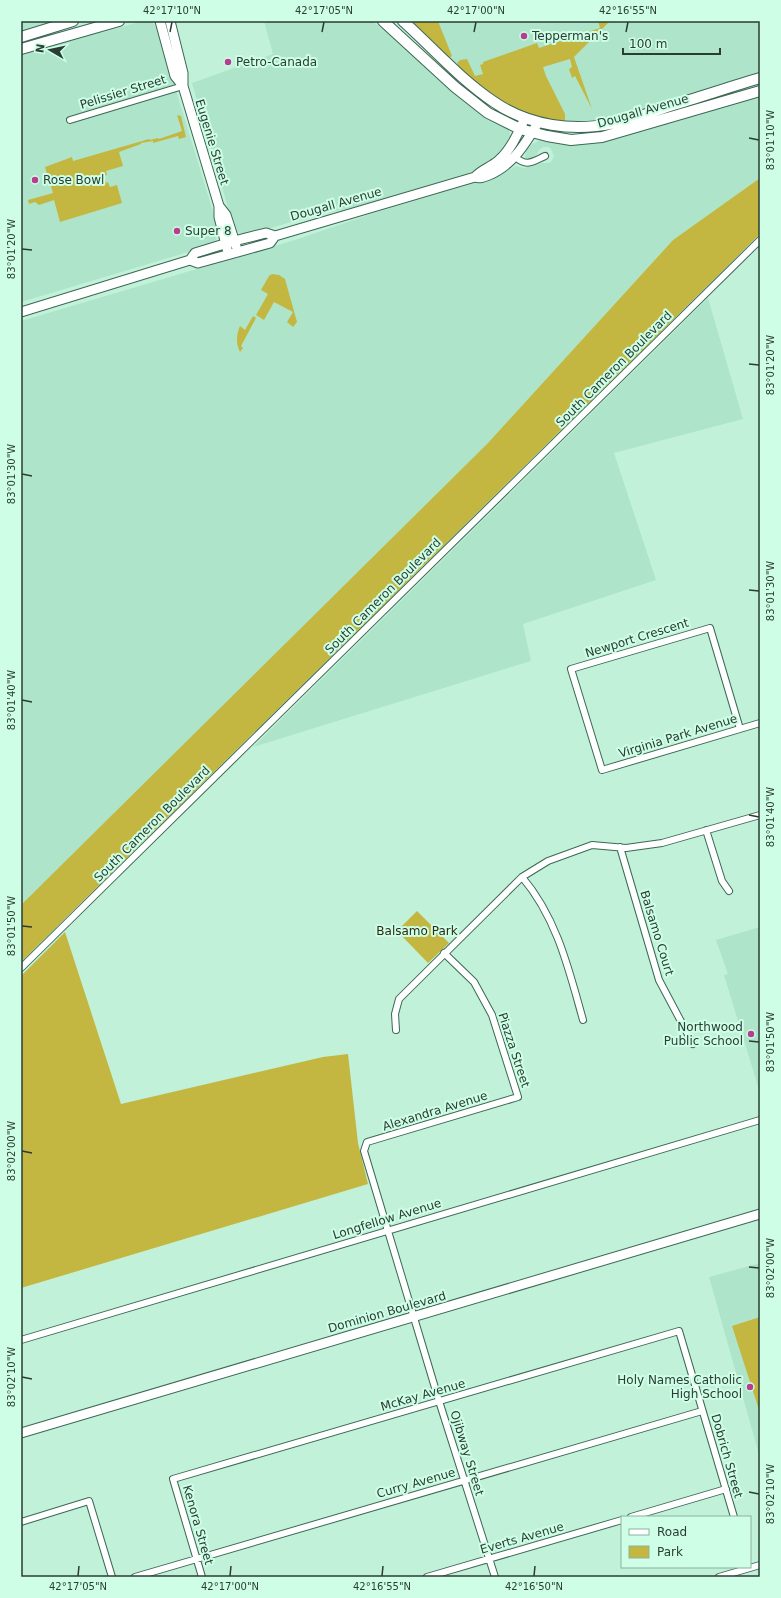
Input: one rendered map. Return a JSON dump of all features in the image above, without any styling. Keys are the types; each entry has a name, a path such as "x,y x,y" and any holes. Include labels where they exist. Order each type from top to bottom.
{"main road":[{"path":"21,37 73,21"},
{"path":"21,49 119,21"},
{"path":"383,21 470,99 488,113 520,129"},
{"path":"403,21 478,91 510,112 525,118"},
{"name":"Dougall Avenue","path":"525,118 559,126 582,127 616,123 760,78"},
{"name":"Dougall Avenue","path":"520,129 571,140 602,137 760,91"}],"street":[{"name":"Eugenie Street","path":"160,21 175,76 183,86"},
{"name":"Eugenie Street","path":"170,21 183,73 183,86 219,206 226,215 230,242 228,255"},
{"name":"Pelissier Street","path":"70,120 183,86"},
{"name":"Dougall Avenue","path":"21,312 190,260 195,253 230,242 266,233 274,236 474,177 498,161 505,154 525,118"},
{"name":"Dougall Avenue","path":"474,177 479,179 502,169 515,157 537,122"},
{"path":"515,157 520,162 528,164 545,156"},
{"name":"Dougall Avenue","path":"190,260 198,263 270,243 274,236"},
{"name":"South Cameron Boulevard","path":"21,968 760,240"},
{"name":"Eugenie Street","path":"230,242 238,252"},
{"name":"Newport Crescent","path":"602,770 571,669 710,628 740,729"},
{"name":"Virginia Park Avenue","path":"602,770 760,723"},
{"path":"396,1030 395,1014 399,999 522,877 548,860 592,845 626,848 662,843 760,815"},
{"path":"706,830 722,881 729,891"},
{"name":"Balsamo Court","path":"620,847 659,980 693,1044"},
{"path":"522,877 549,919 563,949 583,1020"},
{"name":"Piazza Street","path":"444,953 474,982 492,1015 518,1097"},
{"name":"Alexandra Avenue","path":"364,1151 367,1142 518,1097"},
{"name":"Longfellow Avenue","path":"21,1340 760,1120"},
{"name":"Ojibway Street","path":"364,1151 415,1316 439,1401 495,1577"},
{"name":"Dominion Boulevard","path":"21,1433 760,1214"},
{"name":"McKay Avenue","path":"173,1479 679,1331"},
{"name":"Dobrich Street","path":"679,1331 734,1516"},
{"name":"Curry Avenue","path":"135,1577 702,1411"},
{"name":"Kenora Street","path":"173,1479 202,1577"},
{"path":"634,1516 726,1489"},
{"path":"21,1522 89,1501 112,1577"},
{"name":"Everts Avenue","path":"427,1577 621,1520"},
{"path":"719,1577 749,1568"}],"shaded area":[{"path":"21,21 60,21 21,33"},
{"path":"143,21 149,21 154,24 158,31 218,228 216,240 211,245 205,247 21,302 21,54 85,35 104,32"},
{"path":"264,21 372,21 382,29 394,35 508,129 510,138 499,155 477,170 466,174 356,207 308,217 243,235 235,230 233,225 192,83 273,54"},
{"path":"408,21 760,21 760,75 608,118 584,122 557,121 473,81"},
{"path":"760,94 760,178 673,240 487,444 21,905 21,321 295,240 374,213 501,175 516,166 524,168 551,162 554,156 551,149 548,147 543,147 539,150 536,156 531,159 527,160 525,158 526,150 529,146 540,140 559,142"},
{"path":"708,298 743,419 614,453 656,580 523,624 531,661 253,747"},
{"name":"Northwood Public School","path":"760,927 760,1093 724,975 728,974 716,940"},
{"name":"Holy Names Catholic High School","path":"760,1263 760,1458 709,1277"}],"green space":[{"path":"408,21 438,21 452,56 449,58"},
{"path":"598,21 610,21 574,57 592,109 575,76 572,78 569,69 572,67 570,59 543,67 565,114 564,122 525,113 501,101 479,86 462,71 457,63 460,60 467,59 475,76 483,74 480,65 483,64 483,62 537,43 539,48 600,28"},
{"path":"177,115 181,116 186,137 179,139 178,136 153,143 153,141 141,143 119,152 123,166 106,171 107,175 104,176 106,183 108,182 110,187 117,185 122,203 60,222 54,200 39,205 35,202 29,204 28,200 53,193 45,167 72,157 73,161 149,139 159,139 182,131"},
{"path":"760,178 760,234 21,962 21,905 487,444 673,240"},
{"path":"272,274 279,275 285,279 297,322 293,327 287,322 293,312 274,302 264,320 256,315 268,294 261,290 269,276"},
{"path":"253,316 256,318 241,346 243,348 240,352 237,343 237,336 240,326 245,330"},
{"name":"Balsamo Park","path":"417,911 449,943 428,963 397,931"},
{"path":"65,932 121,1104 323,1057 348,1054 358,1143 368,1184 21,1288 21,976"},
{"path":"760,1317 760,1413 732,1326"}],"place":[{"name":"Tepperman's","path":"524,36"},
{"name":"Petro-Canada","path":"228,62"},
{"name":"Rose Bowl","path":"35,180"},
{"name":"Super 8","path":"177,231"},
{"name":"Northwood Public School","path":"751,1034"},
{"name":"Holy Names Catholic High School","path":"750,1387"}]}
